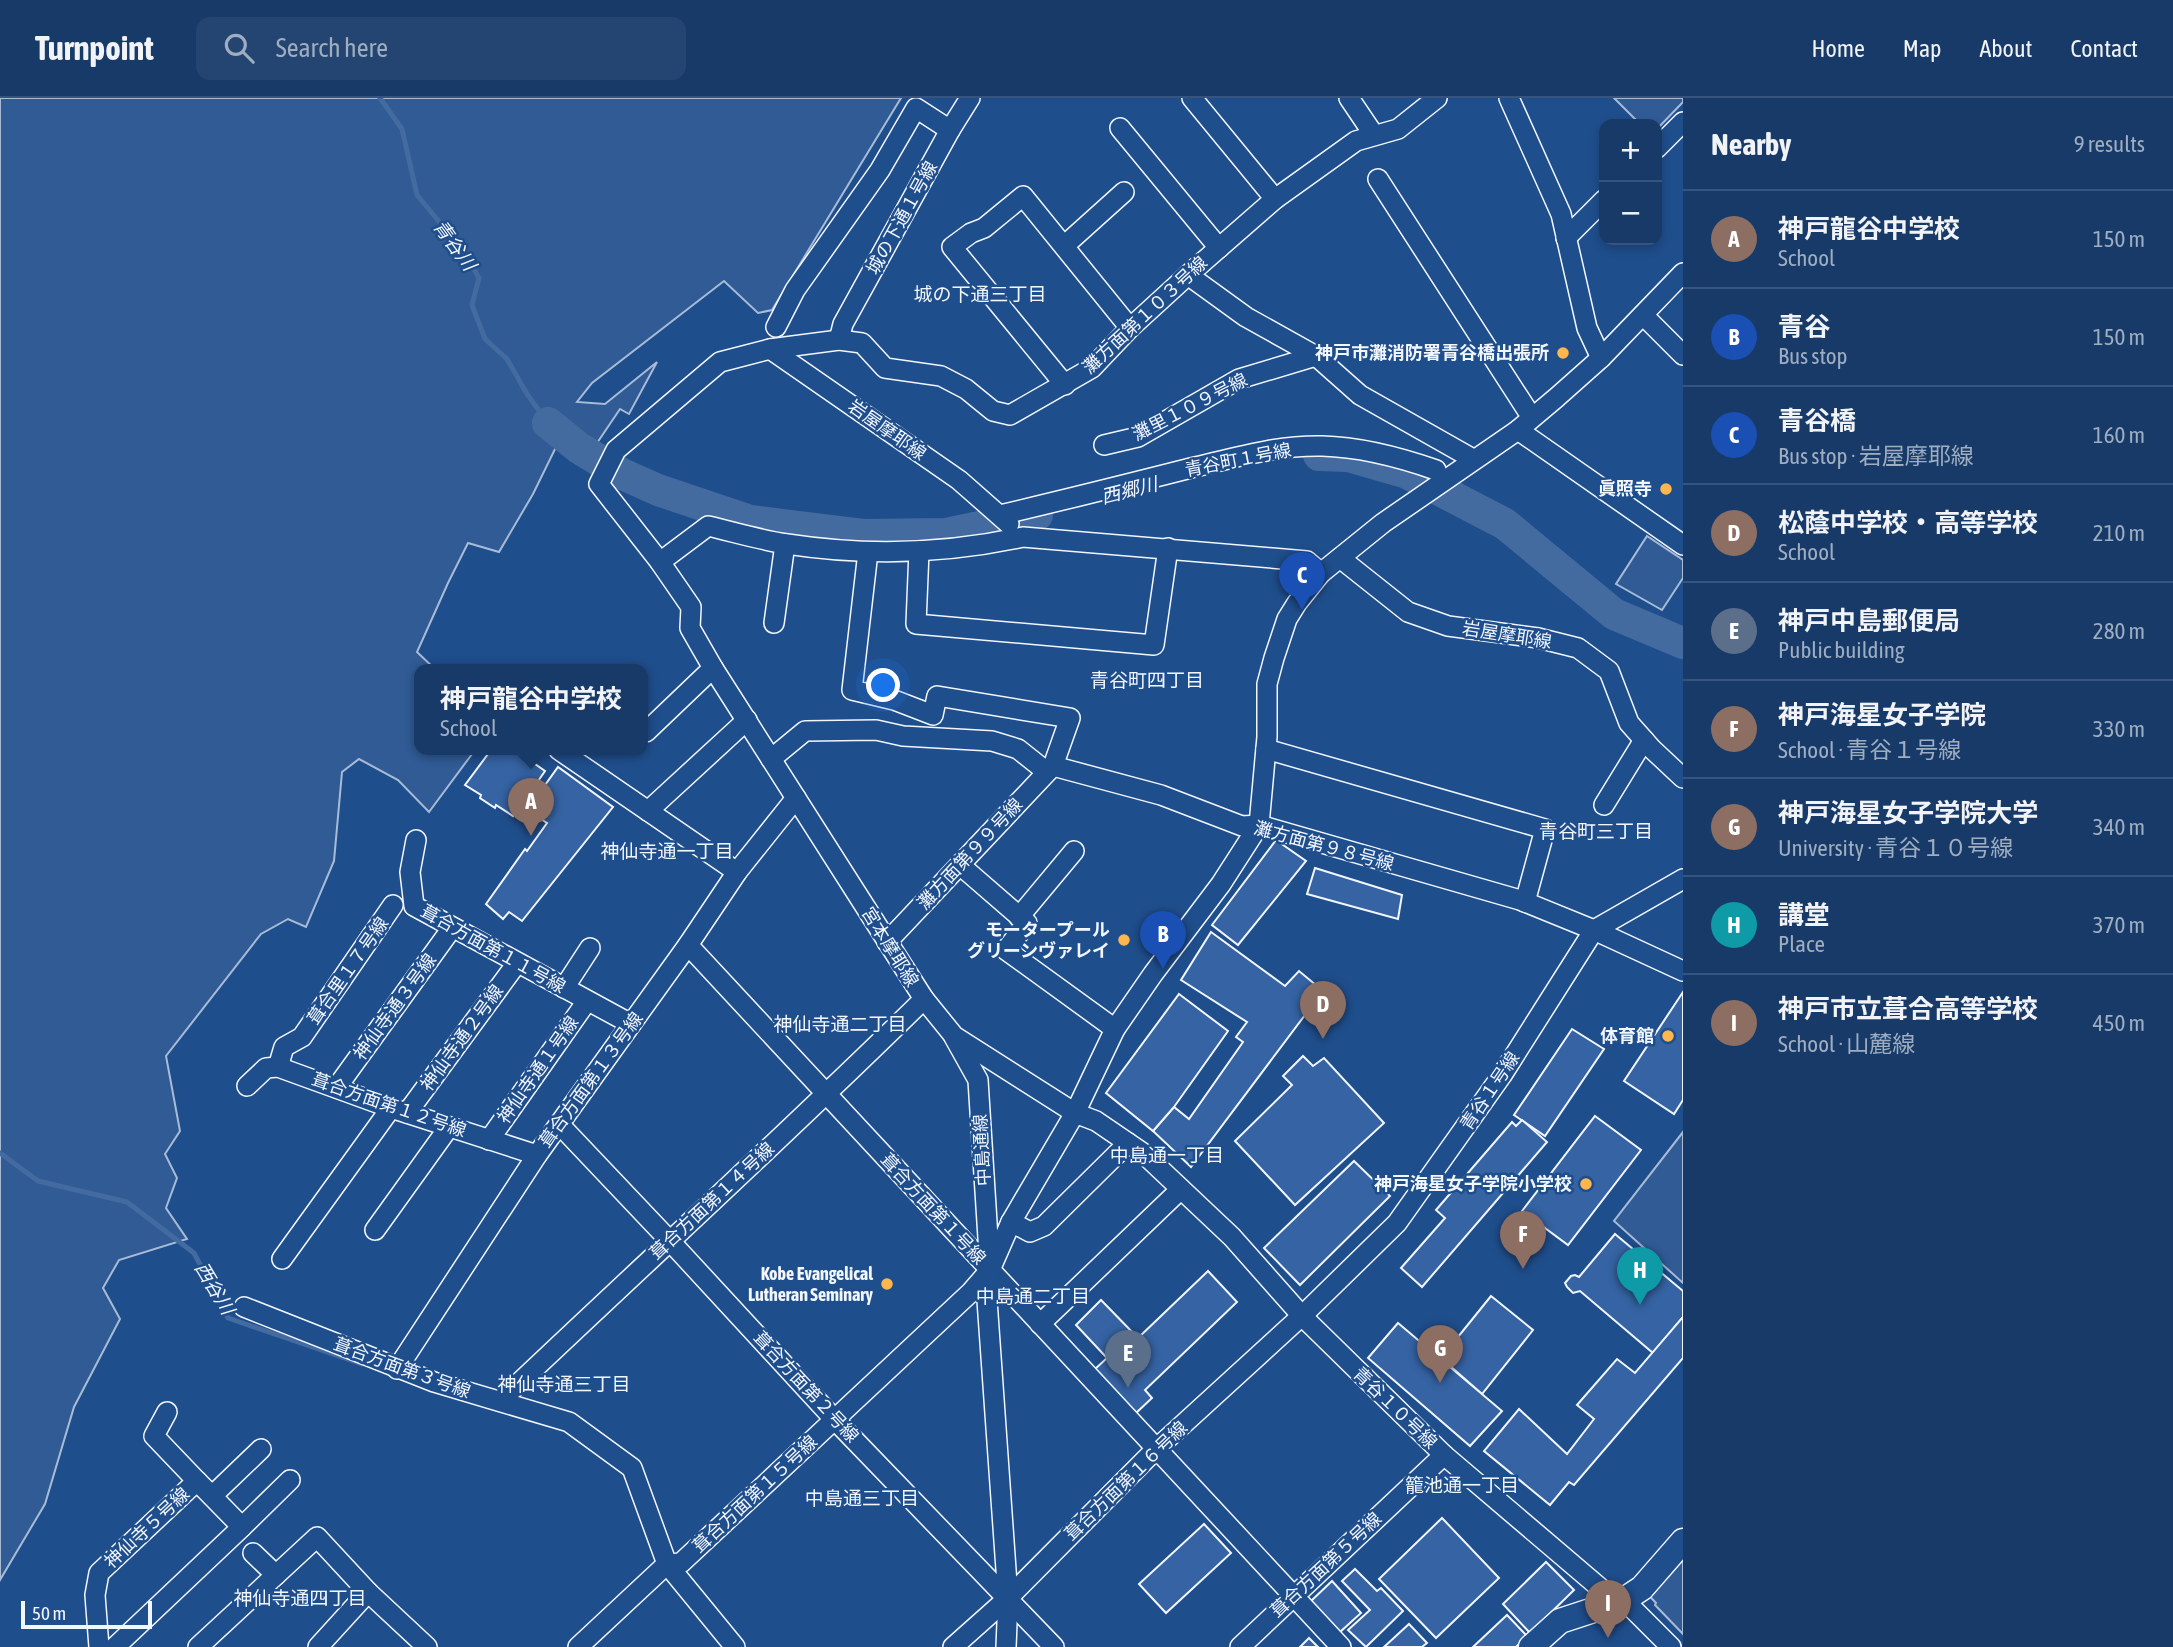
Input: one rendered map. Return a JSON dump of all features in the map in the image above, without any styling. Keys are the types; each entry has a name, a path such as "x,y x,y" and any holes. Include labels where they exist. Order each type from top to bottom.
{"main road":[{"path":"1531,1647 1560,1621 1624,1600 1642,1588 1683,1541"}],"street":[{"name":"城の下通１号線","path":"839,340 843,324 970,98"},
{"path":"1192,98 1275,199"},
{"path":"1349,98 1374,135"},
{"name":"灘方面第１０３号線","path":"602,476 616,450 720,362 770,349 839,340 862,343 885,368 940,376 965,389 993,411 1010,415 1092,368 1130,328 1275,199 1356,141 1398,129 1437,98"},
{"path":"1509,98 1561,214 1587,328 1601,358"},
{"path":"776,327 795,290 880,170 916,108 950,130"},
{"path":"1662,143 1683,122"},
{"path":"1120,128 1219,248"},
{"path":"1378,179 1527,410"},
{"path":"1064,246 1124,192"},
{"path":"1065,385 952,247 971,233 984,228 1023,195 1130,328"},
{"path":"1566,237 1599,205"},
{"path":"1006,1647 1008,1598 987,1300 990,1270 1011,1222 1075,1113 1115,1029 1221,884 1259,825 1266,748 1266,701 1273,658 1287,619 1321,573 1419,498 1442,473 1472,459 1518,430 1601,358 1683,273"},
{"path":"1188,275 1246,317 1316,356 1360,395 1472,459"},
{"path":"1643,315 1683,355"},
{"name":"岩屋摩耶線","path":"770,349 959,480 1020,534"},
{"name":"灘里１０９号線","path":"1104,444 1138,438 1239,379 1316,356"},
{"path":"1518,430 1682,542"},
{"name":"青谷町１号線","path":"1000,515 1244,456 1293,447 1353,449 1398,457 1442,473"},
{"name":"宮本摩耶線","path":"602,476 599,484 660,562 691,607 690,628 713,668 923,999 954,1036 1075,1113 1097,1121 1143,1153 1232,1237 1302,1316"},
{"path":"660,562 708,526 785,544 868,552 981,546 1020,534 1307,561 1321,573"},
{"path":"774,623 785,544"},
{"path":"919,551 916,624 1154,645 1168,548"},
{"path":"868,552 852,690 894,700 933,715 937,696 1070,718 1050,769"},
{"name":"岩屋摩耶線","path":"1340,558 1408,611 1448,626 1538,638 1578,648 1609,671 1629,723 1683,778"},
{"path":"648,730 713,668"},
{"path":"648,811 747,720"},
{"name":"灘方面第９８号線","path":"771,759 805,731 876,730 904,736 992,740 1018,749 1050,769 1161,795 1242,826 1259,825 1525,902 1683,971"},
{"path":"1604,805 1644,740"},
{"path":"1266,748 1545,829 1525,902"},
{"path":"566,755 737,872"},
{"name":"灘方面第９９号線","path":"887,942 1050,769"},
{"name":"葺合方面第１３号線","path":"397,1369 537,1155 688,945 737,872 796,798"},
{"name":"葺合方面第１１号線","path":"416,840 410,872 414,906 631,1024"},
{"path":"1019,917 1074,851"},
{"path":"960,865 1027,923 1006,950 1115,1029"},
{"name":"青谷１号線","path":"1302,1316 1397,1223 1502,1075 1594,930 1683,879"},
{"name":"葺合里１７号線","path":"278,1067 285,1047 302,1037 393,905"},
{"name":"神仙寺通３号線","path":"337,1087 452,928"},
{"name":"葺合方面第１号線","path":"688,945 1341,1647"},
{"path":"564,988 590,948"},
{"name":"神仙寺通２号線","path":"282,1259 517,963"},
{"name":"葺合方面第１４号線","path":"500,1401 826,1095 923,999"},
{"name":"神仙寺通１号線","path":"489,1140 587,1001"},
{"name":"中島通線","path":"954,1036 978,1080 990,1270"},
{"path":"247,1086 266,1068 278,1067"},
{"name":"葺合方面第１２号線","path":"278,1067 399,1111 537,1155"},
{"name":"葺合方面第２号線","path":"560,1125 835,1420 1054,1647"},
{"path":"375,1230 449,1127"},
{"path":"1011,1222 1030,1232 1044,1226 1128,1143"},
{"path":"1040,1324 1181,1189"},
{"name":"葺合方面第１５号線","path":"578,1647 667,1564 681,1563 971,1292 990,1270"},
{"name":"葺合方面第３号線","path":"244,1307 397,1369 569,1422 632,1468 667,1564 735,1647"},
{"name":"葺合方面第１６号線","path":"953,1647 1008,1598 1156,1449 1302,1316"},
{"name":"青谷１０号線","path":"1302,1316 1444,1455 1606,1593 1624,1600 1671,1647"},
{"path":"167,1412 154,1436 197,1481"},
{"path":"212,1496 261,1449"},
{"name":"葺合方面第５号線","path":"1240,1647 1444,1455"},
{"path":"115,1647 290,1480"},
{"name":"神仙寺５号線","path":"99,1647 95,1595 99,1573 197,1481 242,1527"},
{"path":"198,1647 317,1537 369,1592 428,1647"},
{"path":"253,1553 276,1575"},
{"path":"318,1647 369,1592"}],"shaded area":[{"path":"0,98 901,98 772,310 758,313 724,281 592,383 577,402 605,404 657,362 629,414 620,409 595,446 557,445 533,494 499,552 468,543 417,652 430,664 414,664 414,755 471,755 429,812 398,780 359,759 342,772 334,861 306,927 288,919 261,934 166,1056 180,1131 165,1154 177,1178 166,1208 187,1239 119,1260 103,1288 120,1319 74,1407 45,1504 0,1580"},
{"path":"1614,98 1683,98 1683,102 1662,124 1662,119 1635,119"},
{"path":"1647,536 1683,560 1683,578 1662,610 1616,584"},
{"path":"1683,1132 1683,1283 1614,1221"},
{"path":"1683,1544 1683,1634 1642,1588"}],"building":[{"path":"487,755 522,755 545,771 534,787 540,792 558,767 613,807 522,921 509,912 503,919 486,904 547,823 527,810 532,803 525,798 513,816 496,805 495,808 465,785"},
{"path":"1276,840 1306,861 1238,945 1212,925"},
{"path":"1315,868 1402,895 1398,919 1307,894"},
{"path":"1211,932 1285,986 1299,971 1323,991 1191,1167 1153,1131 1174,1107 1189,1119 1243,1042 1236,1037 1247,1022 1181,980"},
{"name":"体育館","path":"1683,992 1683,1100 1674,1114 1624,1081"},
{"path":"1179,994 1228,1031 1174,1107 1153,1131 1106,1093"},
{"path":"1572,1029 1604,1049 1545,1136 1514,1115"},
{"path":"1303,1056 1313,1066 1324,1058 1384,1123 1295,1205 1235,1141 1292,1085 1283,1076"},
{"path":"1595,1116 1641,1150 1568,1245 1522,1211"},
{"path":"1522,1120 1547,1142 1422,1287 1401,1268 1445,1218 1436,1210 1512,1122 1516,1126"},
{"path":"1354,1161 1390,1196 1300,1285 1264,1248"},
{"path":"1615,1234 1683,1291 1683,1317 1653,1353 1580,1291 1573,1293 1565,1283 1571,1276 1579,1277"},
{"path":"1208,1271 1237,1302 1145,1390 1152,1398 1136,1413 1094,1370 1107,1358 1076,1325 1101,1300 1138,1338"},
{"path":"1491,1296 1533,1330 1482,1394 1441,1358"},
{"path":"1683,1317 1683,1358 1574,1485 1569,1482 1550,1505 1484,1451 1519,1409 1567,1454 1594,1419 1577,1405 1617,1359 1635,1373"},
{"path":"1398,1323 1502,1411 1470,1446 1368,1358"},
{"path":"1442,1518 1499,1578 1436,1638 1379,1579"},
{"path":"1204,1524 1231,1553 1166,1613 1139,1584"},
{"path":"1546,1562 1574,1590 1530,1633 1503,1604"},
{"path":"1355,1569 1377,1591 1381,1588 1403,1611 1366,1647 1348,1630 1370,1610 1342,1581"},
{"path":"1332,1581 1361,1613 1340,1632 1311,1601"},
{"path":"1507,1615 1527,1636 1516,1647 1473,1647"},
{"path":"1409,1624 1427,1643 1422,1647 1384,1647"},
{"path":"1309,1638 1318,1647 1300,1647"}],"waterway":[{"name":"青谷川","path":"380,98 402,129 417,195 466,254 479,278 472,305 485,339 507,359 548,423"},
{"name":"西郷川","path":"548,423 579,448 620,473 658,490 750,521 863,535 946,534 1037,515"},
{"name":"西郷川","path":"1319,455 1348,456 1407,473 1505,524 1614,614 1683,643"},
{"name":"西谷川","path":"0,1153 38,1181 127,1202 194,1253 228,1318 362,1364"}],"place":[{"name":"神戸市灘消防署青谷橋出張所","path":"1563,353"},
{"name":"眞照寺","path":"1666,489"},
{"name":"青谷橋","path":"1302,610"},
{"name":"神戸龍谷中学校","path":"531,836"},
{"name":"モータープール グリーンヴァレイ","path":"1124,940"},
{"name":"青谷","path":"1163,969"},
{"name":"体育館","path":"1668,1036"},
{"name":"松蔭中学校・高等学校","path":"1323,1039"},
{"name":"神戸海星女子学院小学校","path":"1586,1184"},
{"name":"神戸海星女子学院","path":"1523,1269"},
{"name":"Kobe Evangelical Lutheran Seminary","path":"887,1284"},
{"name":"講堂","path":"1640,1305"},
{"name":"神戸海星女子学院大学","path":"1440,1383"},
{"name":"神戸中島郵便局","path":"1128,1388"},
{"name":"神戸市立葺合高等学校","path":"1608,1638"}],"district":[{"name":"城の下通三丁目","path":"980,294"},
{"name":"青谷町四丁目","path":"1147,680"},
{"name":"青谷町三丁目","path":"1596,831"},
{"name":"神仙寺通一丁目","path":"667,851"},
{"name":"神仙寺通二丁目","path":"840,1024"},
{"name":"中島通一丁目","path":"1167,1155"},
{"name":"中島通二丁目","path":"1033,1296"},
{"name":"神仙寺通三丁目","path":"564,1384"},
{"name":"籠池通一丁目","path":"1462,1485"},
{"name":"中島通三丁目","path":"862,1498"},
{"name":"神仙寺通四丁目","path":"300,1598"}]}
